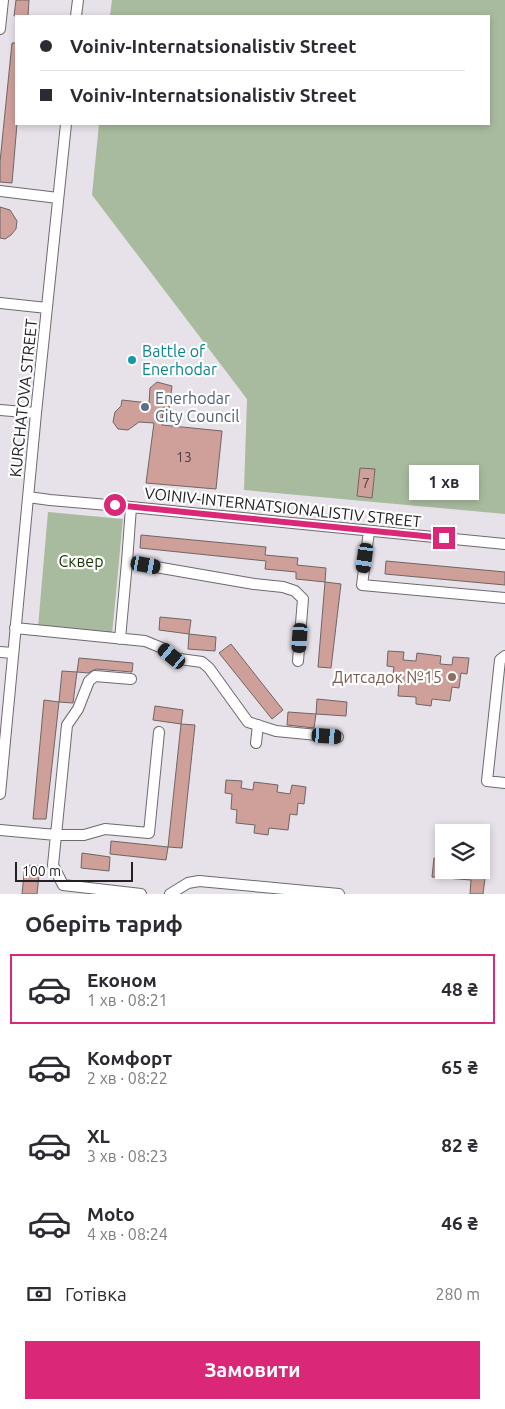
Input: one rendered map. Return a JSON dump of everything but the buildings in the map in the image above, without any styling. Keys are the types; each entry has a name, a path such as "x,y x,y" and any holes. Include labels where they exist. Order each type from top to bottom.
{"street":[{"path":"0,30 3,0"},
{"path":"76,15 78,0"},
{"name":"KURCHATOVA STREET","path":"0,794 12,653 66,125"},
{"path":"0,191 58,198"},
{"path":"0,303 47,308"},
{"path":"0,410 36,413"},
{"name":"VOINIV-INTERNATSIONALISTIV STREET","path":"28,497 505,544"},
{"path":"120,639 131,507"},
{"path":"369,531 362,585 505,598"},
{"path":"127,562 254,584 283,587 295,591 303,599 298,661"},
{"path":"15,628 145,641 162,648 172,656 180,659 202,662 209,668 248,722 276,732 338,737"},
{"path":"0,652 12,653"},
{"path":"505,656 500,660 487,781 505,783"},
{"path":"131,679 95,676 89,681 78,709 67,725 53,865 63,889 141,894"},
{"path":"256,743 258,725"},
{"path":"0,830 56,835 84,835 105,829 149,834 159,732"},
{"path":"170,894 188,883 199,881 306,893 339,894"}],"green space":[{"path":"112,0 505,0 505,514 244,490 247,399 92,195 99,125 490,125 490,15 110,15"},
{"name":"Сквер","path":"48,512 123,519 112,635 38,627"}],"place":[{"name":"Battle of Enerhodar","path":"132,360"},
{"name":"Enerhodar City Council","path":"145,407"},
{"name":"Дитсадок №15","path":"452,677"}],"route":[{"path":"115,505 444,538"}]}
